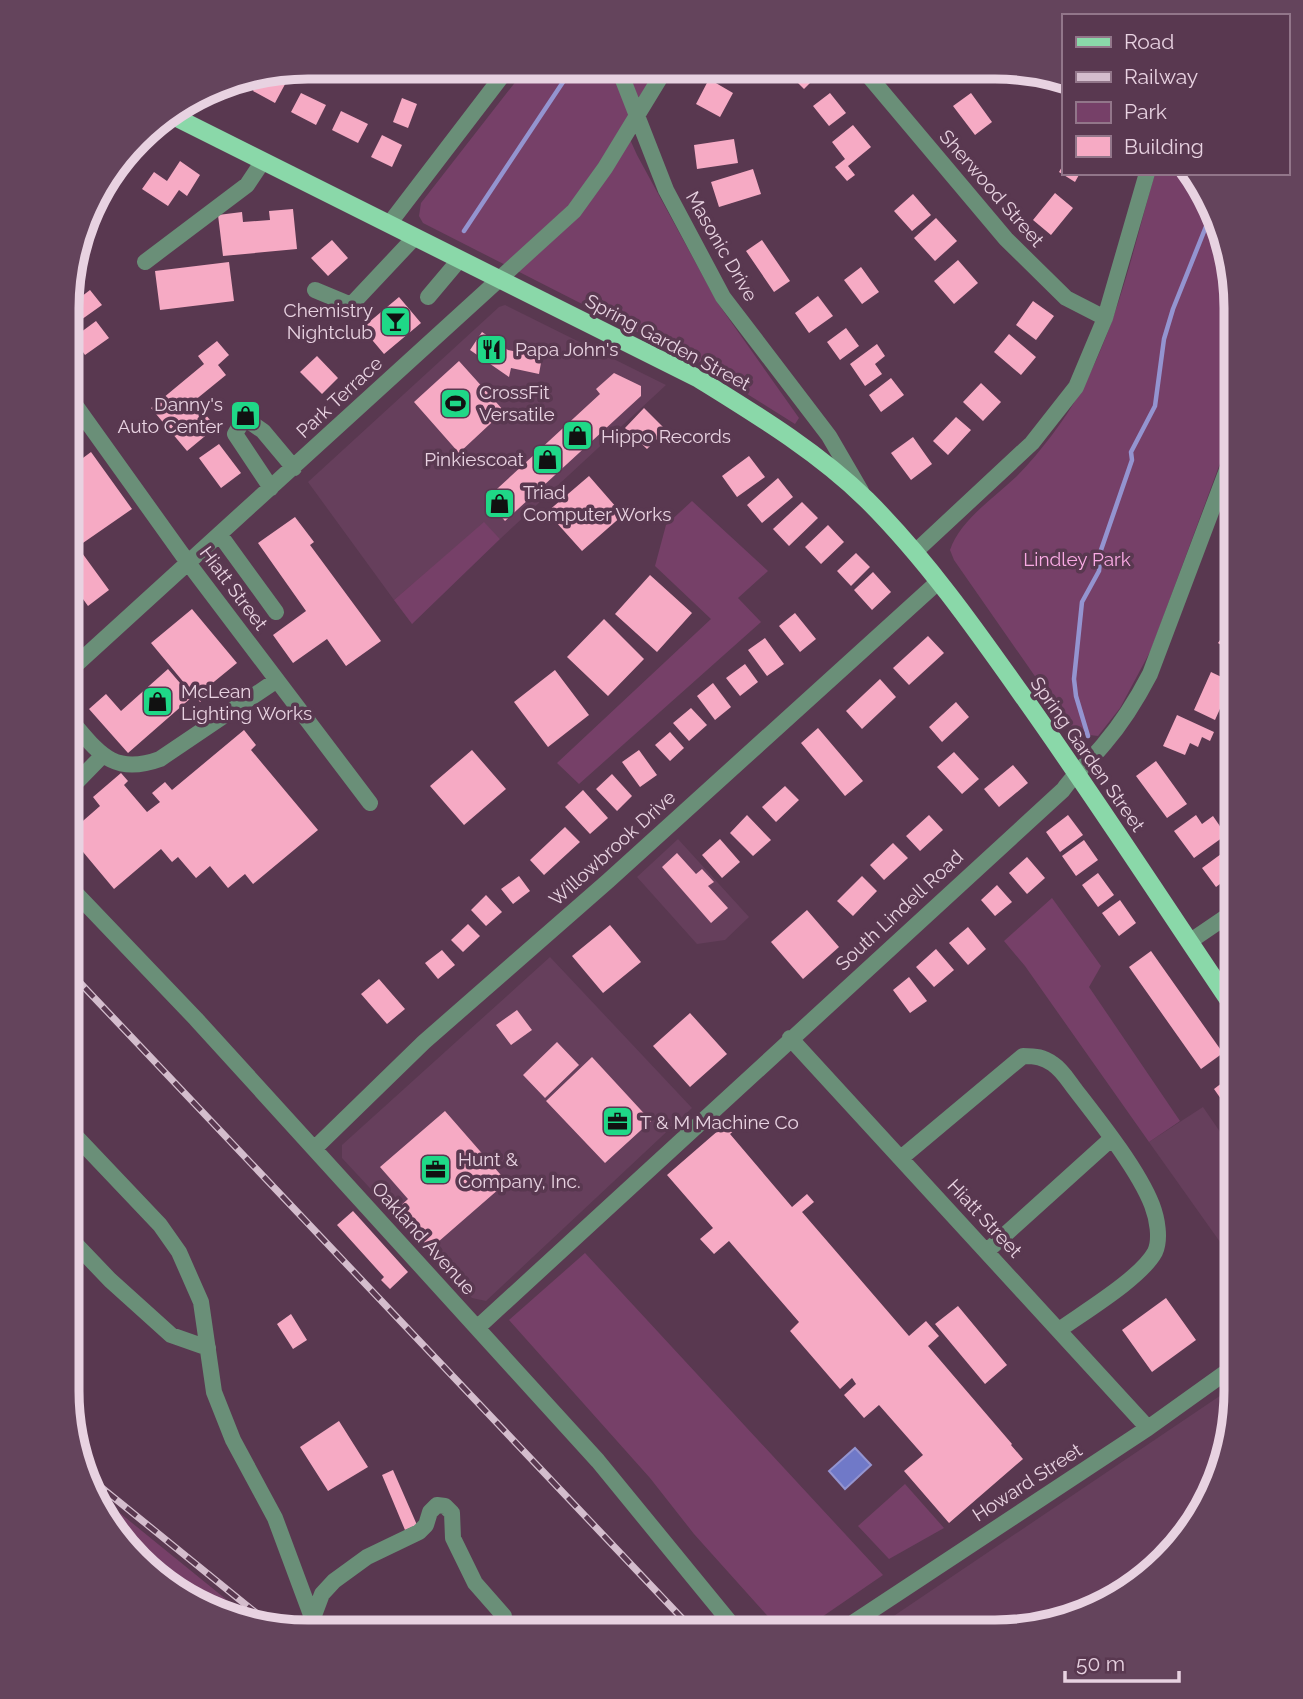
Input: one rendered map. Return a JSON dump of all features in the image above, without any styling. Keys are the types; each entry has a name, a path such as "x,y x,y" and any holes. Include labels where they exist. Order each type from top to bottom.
{"main road":[{"name":"Spring Garden Street","path":"179,119 699,379 822,462 866,499 939,581 1076,772 1224,993"}],"street":[{"path":"389,224 500,79"},
{"name":"Masonic Drive","path":"623,79 666,190 723,297 829,436 866,499"},
{"name":"Park Terrace","path":"79,662 573,211 638,118 660,79"},
{"name":"Sherwood Street","path":"871,79 1006,239 1066,298 1105,318"},
{"path":"145,262 247,185 263,161"},
{"path":"915,552 1032,443 1076,387 1105,318 1146,175"},
{"path":"315,290 351,305 415,237"},
{"path":"428,297 460,259"},
{"name":"Hiatt Street","path":"79,410 189,564 370,803"},
{"path":"271,488 235,434 242,422 250,422 263,431 294,468"},
{"name":"South Lindell Road","path":"478,1328 790,1038 1063,790 1076,772 1103,746 1133,706 1150,674 1224,478"},
{"path":"220,535 276,612"},
{"name":"Willowbrook Drive","path":"314,1149 424,1042 608,881 939,581"},
{"path":"79,733 102,755 115,762 142,766 160,759 277,680"},
{"path":"79,780 102,755"},
{"name":"Oakland Avenue","path":"79,896 196,1019 598,1461 727,1620"},
{"path":"1189,942 1224,917"},
{"name":"Hiatt Street","path":"790,1038 1147,1427"},
{"path":"901,1158 1023,1056 1041,1056 1056,1066 1111,1139 1142,1186 1152,1205 1158,1228 1156,1250 1146,1265 1059,1330"},
{"path":"987,1251 1111,1139"},
{"path":"79,1140 160,1225 179,1252 201,1302 214,1392 233,1440 275,1518 313,1620"},
{"path":"79,1248 110,1280 171,1335 208,1348"},
{"name":"Howard Street","path":"857,1620 1224,1373"},
{"path":"316,1620 322,1594 334,1581 367,1557 419,1532 426,1525 430,1512 438,1505 445,1506 452,1513 453,1538 475,1583 504,1616"}],"shaded area":[{"path":"505,305 666,385 500,539 484,523 394,600 308,482 499,307"},
{"path":"678,839 749,917 725,940 697,944 637,877"},
{"path":"550,957 692,1108 486,1301 472,1298 342,1158 342,1145"},
{"path":"1203,1107 1224,1138 1224,1248 1149,1142"},
{"path":"1224,1393 1220,1436 1201,1492 1186,1518 1167,1542 1122,1582 1096,1597 1040,1616 995,1620 888,1620"}],"green space":[{"path":"518,79 652,79 624,126 717,302 799,418 795,424 696,362 423,223 419,216 421,203"},
{"name":"Lindley Park","path":"1154,175 1181,175 1201,207 1220,263 1224,308 1224,452 1151,650 1120,708 1098,736 1081,734 1071,728 954,560 950,550 962,528 1031,461 1072,406 1104,343 1127,276"},
{"path":"692,501 768,571 738,598 761,622 579,784 557,763 711,619 655,566 666,525"},
{"path":"484,522 500,539 412,624 394,600"},
{"path":"1052,898 1101,966 1089,987 1180,1121 1149,1142 1025,966 1004,941"},
{"path":"585,1253 883,1575 817,1620 771,1620 694,1534 650,1478 509,1320"},
{"path":"905,1484 944,1528 889,1559 858,1526"},
{"path":"109,1504 237,1608 193,1590 168,1573 126,1531"}],"water":[{"path":"855,1448 871,1465 845,1489 829,1471"}],"building":[{"path":"709,79 733,93 720,117 696,104"},
{"path":"794,79 814,79 804,89"},
{"path":"287,80 275,103 253,91 256,85"},
{"path":"301,93 326,105 316,125 291,112"},
{"path":"830,93 846,113 829,126 813,106"},
{"path":"971,93 992,122 975,135 953,106"},
{"path":"402,98 417,104 408,128 393,122"},
{"path":"341,111 368,124 358,143 332,130"},
{"path":"853,125 871,147 848,166 855,175 847,181 835,167 845,159 832,142"},
{"path":"382,135 402,145 392,167 371,157"},
{"path":"734,139 738,163 697,169 694,145"},
{"path":"180,161 200,175 187,196 179,190 168,206 142,189 154,172 167,181"},
{"path":"753,169 761,194 719,207 711,182"},
{"path":"1064,175 1079,175 1075,182"},
{"path":"1055,193 1073,208 1051,235 1033,220"},
{"path":"913,194 931,215 912,231 894,211"},
{"path":"293,209 297,249 223,256 218,215 242,212 243,222 270,220 269,211"},
{"path":"936,218 957,241 935,261 914,238"},
{"path":"332,240 348,258 328,276 311,258"},
{"path":"762,240 790,281 774,292 746,251"},
{"path":"958,260 978,283 954,304 934,281"},
{"path":"229,262 234,301 160,310 155,271"},
{"path":"861,267 879,292 862,304 844,280"},
{"path":"90,290 102,305 79,321 79,308 80,298"},
{"path":"818,296 833,316 809,333 795,313"},
{"path":"399,297 421,323 384,354 362,328"},
{"path":"1033,301 1054,316 1036,340 1016,325"},
{"path":"96,321 109,338 85,355 79,346 79,334"},
{"path":"846,328 859,346 840,360 827,342"},
{"path":"482,332 508,350 542,357 539,374 511,368 509,377 470,350"},
{"path":"1009,334 1036,357 1021,375 994,352"},
{"path":"217,341 229,355 218,365 226,375 194,401 216,427 187,451 151,408 204,364 198,356"},
{"path":"877,344 885,356 875,364 882,374 865,386 850,364"},
{"path":"317,356 338,378 322,394 300,372"},
{"path":"459,361 504,411 459,453 414,402"},
{"path":"614,373 641,386 641,396 505,521 486,499 600,394 596,389"},
{"path":"891,378 904,395 881,412 869,395"},
{"path":"981,383 1001,402 983,421 963,402"},
{"path":"644,408 666,430 647,449 625,428"},
{"path":"956,417 971,430 948,455 933,441"},
{"path":"913,437 932,464 911,480 891,453"},
{"path":"219,444 241,473 221,488 199,458"},
{"path":"91,452 132,509 80,545 79,544 79,461"},
{"path":"749,456 765,477 737,497 722,476"},
{"path":"589,476 623,515 582,551 547,512"},
{"path":"778,478 793,497 762,523 747,505"},
{"path":"802,502 818,518 789,546 773,529"},
{"path":"295,517 314,542 310,545 381,641 346,666 327,639 293,663 273,635 306,611 258,543"},
{"path":"828,525 844,542 821,564 805,547"},
{"path":"79,549 109,590 88,606 79,593"},
{"path":"856,553 870,567 851,586 837,571"},
{"path":"873,572 891,592 872,610 854,590"},
{"path":"650,575 692,613 657,652 615,614"},
{"path":"192,609 237,663 204,690 208,695 200,702 151,643"},
{"path":"795,613 816,639 800,652 779,626"},
{"path":"604,619 644,659 608,696 567,657"},
{"path":"1224,634 1224,647 1218,643"},
{"path":"928,636 944,653 909,685 893,668"},
{"path":"765,638 784,664 767,676 748,650"},
{"path":"745,664 758,682 740,696 726,678"},
{"path":"168,669 192,697 128,753 89,709 106,694 121,711"},
{"path":"555,670 589,715 548,747 514,702"},
{"path":"1211,672 1224,678 1224,700 1215,720 1194,710"},
{"path":"880,679 896,697 862,729 846,711"},
{"path":"713,683 731,707 715,720 697,696"},
{"path":"956,702 969,717 942,742 929,727"},
{"path":"691,708 707,725 689,741 673,723"},
{"path":"1177,715 1214,732 1210,741 1202,737 1198,747 1190,743 1185,755 1163,746"},
{"path":"818,728 863,781 845,796 801,743"},
{"path":"244,730 256,745 251,750 318,830 253,884 245,874 228,888 210,866 196,878 178,857 172,862 161,849 114,889 79,847 79,824 100,806 93,797 121,773 128,781 124,785 147,812 160,802 152,793 165,782 172,790"},
{"path":"670,732 684,748 670,761 655,745"},
{"path":"472,750 506,789 464,825 430,786"},
{"path":"639,750 657,775 640,787 622,762"},
{"path":"954,752 979,779 962,794 937,767"},
{"path":"1156,761 1187,804 1167,818 1136,776"},
{"path":"1013,765 1028,783 999,807 984,789"},
{"path":"612,774 632,796 617,811 596,789"},
{"path":"785,786 799,800 776,822 762,807"},
{"path":"583,790 608,818 590,834 565,807"},
{"path":"747,815 771,840 753,856 730,833"},
{"path":"929,815 943,830 920,851 906,836"},
{"path":"1068,815 1083,835 1060,852 1046,832"},
{"path":"1196,815 1202,824 1213,816 1224,836 1194,858 1174,831"},
{"path":"565,827 580,842 544,875 530,860"},
{"path":"720,839 740,862 722,878 702,855"},
{"path":"1084,840 1098,860 1076,876 1062,856"},
{"path":"893,843 908,858 884,880 870,865"},
{"path":"1224,852 1224,881 1216,887 1202,868"},
{"path":"677,853 696,874 702,869 714,882 708,886 728,908 711,923 662,867"},
{"path":"1027,857 1045,878 1027,894 1009,873"},
{"path":"1098,873 1114,895 1098,907 1082,885"},
{"path":"519,876 530,891 513,904 501,889"},
{"path":"862,876 877,891 853,916 837,901"},
{"path":"997,885 1012,902 995,916 981,900"},
{"path":"486,895 502,912 486,926 471,910"},
{"path":"1120,900 1136,923 1119,936 1102,913"},
{"path":"807,910 839,947 803,979 771,942"},
{"path":"468,924 480,936 463,952 451,940"},
{"path":"610,925 641,962 603,993 572,956"},
{"path":"968,927 986,949 968,965 949,943"},
{"path":"936,949 954,970 934,987 916,967"},
{"path":"442,950 455,965 438,979 425,963"},
{"path":"1151,951 1223,1053 1201,1069 1129,967"},
{"path":"909,977 927,1001 910,1013 893,990"},
{"path":"379,979 405,1009 387,1024 361,994"},
{"path":"517,1010 532,1030 511,1045 496,1025"},
{"path":"690,1013 727,1054 690,1087 653,1046"},
{"path":"557,1042 579,1065 545,1098 523,1075"},
{"path":"592,1057 651,1121 605,1163 546,1101"},
{"path":"1224,1081 1224,1103 1214,1089"},
{"path":"445,1111 507,1182 430,1249 396,1210 408,1199 380,1167"},
{"path":"735,1116 742,1124 730,1134 792,1207 807,1194 814,1202 802,1212 909,1336 926,1321 939,1336 928,1346 1023,1459 949,1523 904,1471 923,1455 879,1405 864,1418 844,1395 856,1384 852,1378 840,1389 790,1331 799,1322 729,1241 714,1254 700,1239 713,1228 667,1175"},
{"path":"353,1211 408,1272 390,1289 381,1280 384,1277 337,1225"},
{"path":"1166,1298 1196,1340 1152,1372 1122,1330"},
{"path":"958,1306 1007,1365 985,1384 935,1324"},
{"path":"291,1314 307,1340 293,1349 277,1324"},
{"path":"339,1421 368,1467 328,1491 300,1447"},
{"path":"393,1470 417,1525 405,1530 382,1475"}],"waterway":[{"path":"464,231 565,79"},
{"path":"1088,736 1076,696 1074,679 1082,602 1099,571 1101,550 1132,460 1131,452 1155,406 1164,339 1207,223"}],"railway":[{"path":"79,982 684,1620"},
{"path":"99,1486 257,1614"}],"place":[{"name":"Chemistry Nightclub","path":"396,321"},
{"name":"Papa John's","path":"492,349"},
{"name":"CrossFit Versatile","path":"456,403"},
{"name":"Danny's Auto Center","path":"246,415"},
{"name":"Hippo Records","path":"578,436"},
{"name":"Pinkiescoat","path":"547,459"},
{"name":"Triad Computer Works","path":"500,503"},
{"name":"McLean Lighting Works","path":"158,702"},
{"name":"T & M Machine Co","path":"617,1122"},
{"name":"Hunt & Company, Inc.","path":"435,1170"}]}
